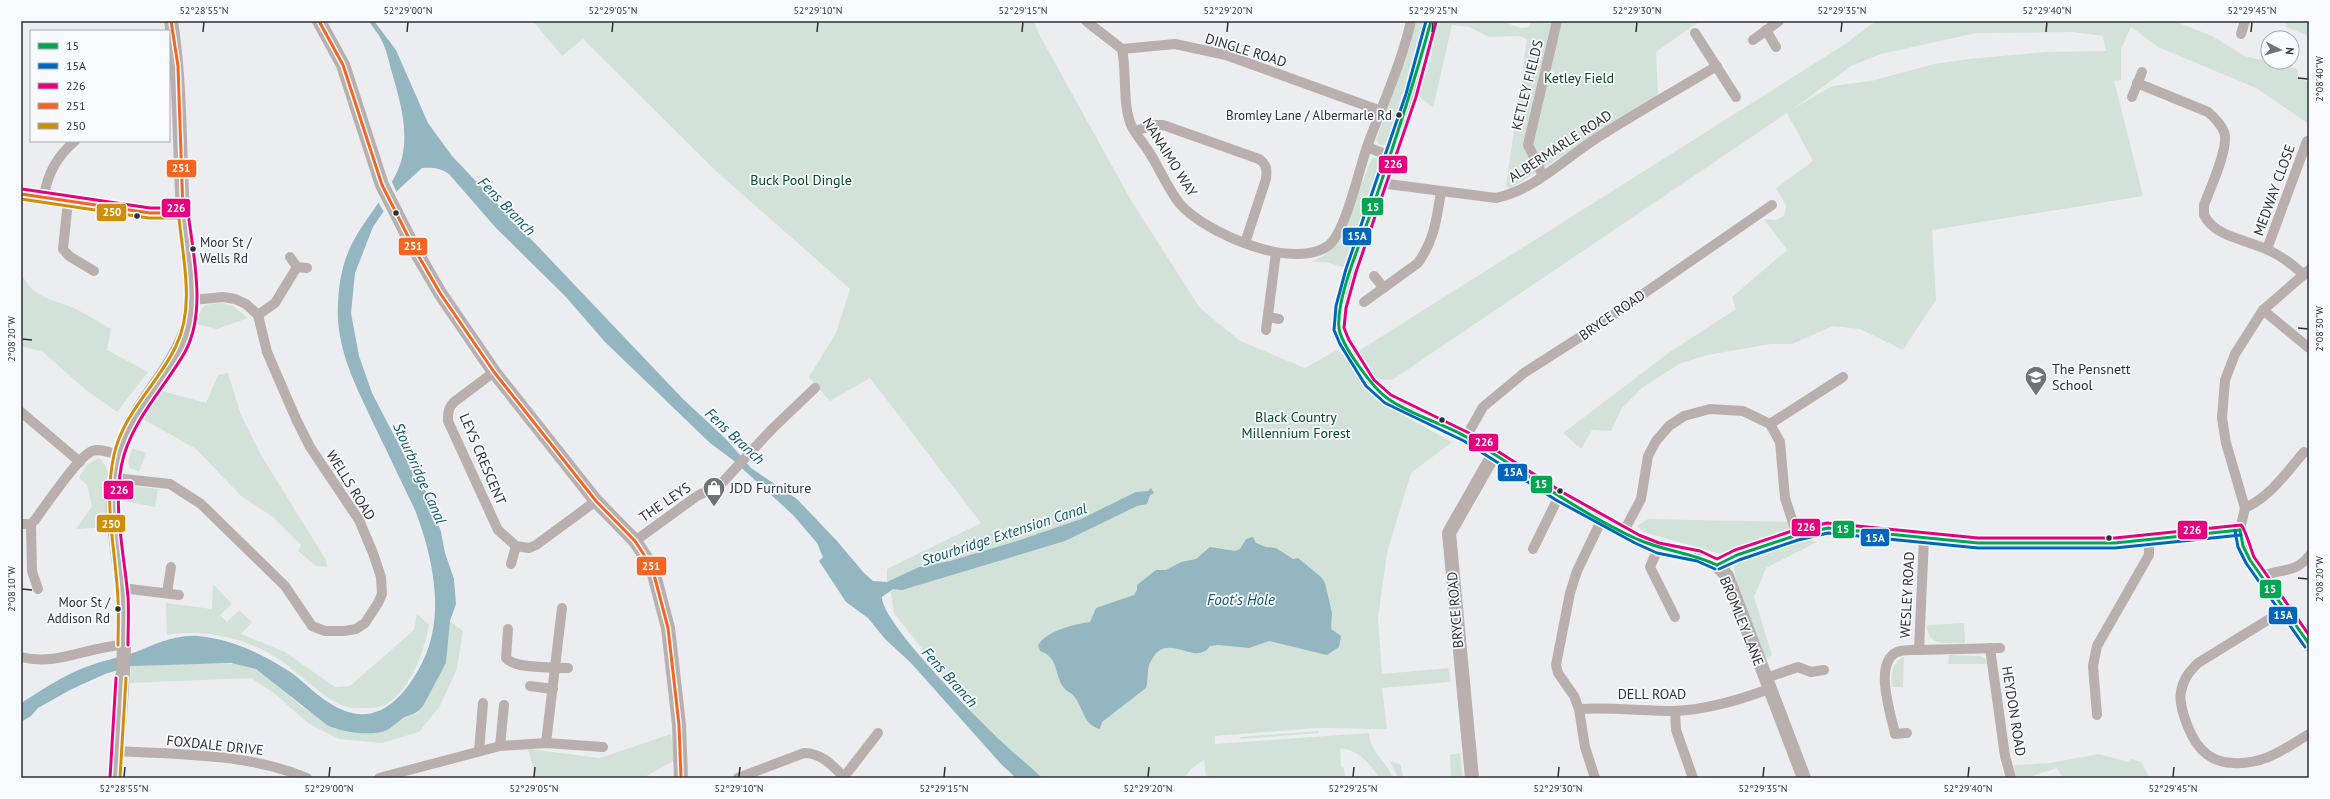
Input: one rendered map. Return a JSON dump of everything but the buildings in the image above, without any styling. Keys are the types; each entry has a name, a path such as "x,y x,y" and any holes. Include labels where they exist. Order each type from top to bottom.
{"street":[{"path":"319,21 343,64 382,185 390,203 440,293 494,372 596,501 635,541 652,567 668,628 680,731 682,755 681,778"},
{"path":"1086,21 1122,49"},
{"path":"1390,156 1367,147 1405,48 1411,21"},
{"path":"1380,183 1421,62 1431,21"},
{"name":"KETLEY FIELDS","path":"1543,176 1528,145 1557,21"},
{"path":"1753,40 1779,21"},
{"path":"2241,34 2245,21"},
{"path":"115,778 123,650 122,588 114,513 115,478 119,455 130,425 181,348 189,322 193,300 182,213 178,74 171,30"},
{"path":"1766,30 1776,46"},
{"path":"1695,33 1736,97"},
{"name":"DINGLE ROAD","path":"1122,49 1175,44 1226,55 1381,111"},
{"name":"NANAIMO WAY","path":"1122,49 1126,66 1126,97 1132,126 1180,204 1200,222 1245,243 1276,253 1310,254 1329,245 1339,230 1367,147"},
{"name":"ALBERMARLE ROAD","path":"1380,183 1496,198 1509,195 1543,176 1599,137 1717,66"},
{"path":"2132,97 2142,72"},
{"path":"2137,84 2208,112 2218,121 2225,133 2226,145 2204,204 2204,215 2213,228 2267,249 2287,259 2306,272 2263,310 2236,354 2225,380 2222,418 2226,443 2245,508 2240,530 2243,546 2261,578 2309,644"},
{"path":"1135,131 1154,125 1163,125 1259,159 1264,163 1267,169 1266,179 1245,243"},
{"name":"MEDWAY CLOSE","path":"2267,249 2307,141"},
{"path":"44,197 46,181 56,160 74,142"},
{"name":"BROMLEY LANE","path":"1380,183 1341,308 1339,329 1352,355 1370,383 1388,399 1466,436 1559,496 1624,531 1658,548 1700,556 1717,565 1727,576 1804,778"},
{"path":"1364,302 1418,262 1432,240 1441,192"},
{"path":"21,194 150,213 182,213"},
{"path":"68,202 63,249 69,256 94,271"},
{"name":"BRYCE ROAD","path":"1466,436 1483,407 1524,373 1591,330 1772,205"},
{"path":"1266,330 1276,253"},
{"path":"290,257 296,267"},
{"path":"193,300 223,297 235,299 246,304 258,316 275,303 296,267"},
{"path":"296,267 307,268"},
{"path":"1374,276 1384,288"},
{"path":"2263,310 2309,348"},
{"name":"WELLS ROAD","path":"115,478 170,484 201,504 285,586 312,626 325,631 344,631 356,629 365,623 373,612 382,594 381,577 359,520 310,447 293,413 267,352 258,316"},
{"path":"1268,317 1279,319"},
{"name":"LEYS CRESCENT","path":"494,372 449,407 448,421 498,530 516,546"},
{"path":"1770,424 1843,377"},
{"name":"THE LEYS","path":"635,541 697,496 720,485 735,471 749,453 815,388"},
{"path":"1624,531 1641,499 1648,456 1656,441 1669,426 1684,416 1710,409 1743,411 1770,424 1780,442 1785,498 1797,535"},
{"path":"21,412 80,462"},
{"path":"38,589 32,571 26,524 91,451 100,450 119,455"},
{"path":"2245,508 2257,502 2271,490 2304,452"},
{"name":"BRYCE ROAD","path":"1472,778 1449,533 1494,454"},
{"path":"1533,549 1559,496"},
{"path":"511,564 516,546 529,548 536,545 596,501"},
{"path":"1595,778 1585,747 1579,709 1574,696 1558,673 1556,658 1577,571 1602,519"},
{"path":"1717,565 1737,555 1797,535 1828,528 1978,543 2082,544 2150,541 2240,530"},
{"name":"WESLEY ROAD","path":"1907,733 1895,734 1884,675 1887,660 1896,652 1919,650 1924,538"},
{"path":"2097,715 2094,657 2097,646 2149,555 2150,541"},
{"path":"1658,548 1650,567 1675,617"},
{"path":"2261,578 2273,571 2293,570 2303,564 2309,556"},
{"path":"167,593 171,567"},
{"path":"122,588 179,594"},
{"path":"546,743 562,608"},
{"path":"2284,610 2198,663 2186,675 2180,693 2183,711 2191,736 2201,749 2215,760 2233,763 2262,761 2309,734"},
{"path":"508,629 506,658 509,662 522,666 568,668"},
{"path":"21,657 56,660 105,646 123,650"},
{"name":"HEYDON ROAD","path":"1919,650 1995,648 2011,778"},
{"name":"DELL ROAD","path":"1579,709 1598,708 1675,711 1733,702 1798,667 1811,672 1824,670"},
{"path":"530,686 553,689"},
{"path":"479,751 483,703"},
{"path":"500,746 504,705"},
{"path":"1675,711 1676,730 1693,778"},
{"path":"738,778 804,753 811,753 826,760 844,777 878,733"},
{"path":"379,778 500,746 546,743 597,743"},
{"name":"FOXDALE DRIVE","path":"117,751 253,762 282,767 307,778"}],"green space":[{"path":"533,21 1034,21 1039,34 1132,202 1200,308 1240,341 1305,368 1337,350 1347,359 1377,401 1452,442 1411,473 1387,553 1378,618 1382,674 1449,668 1450,682 1382,688 1387,729 1316,728 1215,736 1215,744 1369,733 1372,746 1390,771 1393,778 1379,778 1372,767 1358,754 1340,748 1341,767 1344,768 1345,778 1206,778 1204,760 1191,769 1184,778 1024,778 894,613 889,581 887,582 887,569 981,523 870,378 830,401 809,377 836,333 850,289 717,172 583,39 562,56"},
{"path":"1415,21 1425,21 1420,47 1391,137 1387,145 1380,145 1376,140 1408,50"},
{"name":"Ketley Field","path":"1433,21 1501,21 1521,28 1529,27 1531,21 1700,21 1656,52 1658,95 1510,189 1506,186 1527,39 1520,36 1489,37 1469,27 1452,25 1433,108 1419,96 1432,53 1429,48"},
{"path":"1876,21 2174,21 2212,36 2245,56 2260,60 2260,70 2297,70 2299,78 2309,83 2309,124 2256,88 2158,47 2131,27 2121,49 2121,80 2114,81 2143,196 1932,230 1936,300 1903,350 1860,329 1833,326 1792,344 1771,344 1707,355 1679,364 1642,388 1622,408 1611,431 1592,430 1581,449 1563,433 1670,352 1736,309 1732,297 1787,250 1764,219 1776,220 1784,216 1786,206 1776,188 1813,161 1787,113 1392,380 1375,379 1357,352 1845,44","holes":["2073,32 2103,36 2106,51 2045,52 1969,59 1934,64 1871,81 1832,86 1793,109 1851,66 1881,54 1976,33"]},
{"path":"2287,21 2309,21 2309,33 2307,35 2300,32 2300,30 2294,30 2286,27"},
{"path":"1372,158 1377,158 1381,163 1346,268 1326,262 1312,262 1326,254 1341,236"},
{"path":"21,273 26,282 44,297 76,309 111,329 107,350 148,372 117,412 86,390 43,352 21,346"},
{"path":"221,303 233,306 248,318 217,329 196,324 199,313 203,307 210,304"},
{"path":"228,373 241,415 261,455 326,560 327,567 316,566 298,551 301,545 273,517 241,496 196,449 143,419 162,391 206,403 218,375"},
{"path":"132,448 146,453 139,472 130,468 128,462"},
{"path":"99,458 108,471 110,500 108,527 76,529 92,506 87,485 79,477 87,465"},
{"path":"134,486 158,489 155,507 123,501 126,490"},
{"path":"1648,519 1788,522 1791,531 1721,554 1643,532 1637,526"},
{"path":"1804,538 1817,542 1766,568 1754,597 1772,655 1766,658 1738,588 1733,564"},
{"path":"213,584 232,604 220,615 227,622 239,610 252,622 241,634 285,652 335,687 350,686 414,630 417,614 429,625 427,635 420,658 410,679 395,697 387,704 379,707 347,707 340,705 327,697 271,654 250,644 215,635 191,633 167,635 166,603 212,609"},
{"path":"450,621 463,631 457,669 440,706 419,732 382,743 339,739 309,724 274,693 251,678 130,683 131,666 136,664 240,664 256,669 301,706 335,729 380,732 404,718 419,712 423,706 446,663"},
{"path":"1964,623 1965,643 1940,642 1931,637 1928,632 1927,625"},
{"path":"1949,655 1980,656 1986,659 1987,664 1948,664"},
{"path":"1904,657 1903,687 1892,687 1894,666 1896,662"},
{"path":"1319,731 1319,733 1241,739 1240,737"},
{"path":"671,734 675,760 643,778 536,778 528,749 600,758"},
{"path":"1460,753 1463,778 1451,778 1450,755"},
{"path":"2099,754 2128,762 2131,759 2141,762 2150,778 2063,778 2057,768 2026,778 2016,778 2014,765 2050,763"},
{"path":"1390,761 1401,765 1403,778 1398,778"}],"water":[{"path":"369,21 374,21 396,50 428,123 452,156 683,399 727,440 751,468 797,499 873,581 887,582 919,567 950,561 1017,541 1081,519 1136,492 1148,491 1151,488 1154,493 1150,495 1147,504 1137,506 1065,541 902,590 893,589 882,597 886,610 913,648 953,693 1006,746 1042,778 1016,778 1001,764 911,663 885,639 868,618 846,602 819,561 823,557 817,543 793,515 733,460 710,443 605,342 565,296 496,228 449,174 436,168 422,168 398,190 373,227 355,273 351,313 359,356 372,393 412,470 429,497 441,532 445,553 454,579 456,604 450,621 446,663 423,706 417,712 403,718 387,730 374,733 348,732 327,725 256,669 231,663 131,666 105,674 70,690 38,708 31,716 21,722 21,704 62,678 78,670 133,653 173,638 198,636 222,640 245,648 277,664 328,702 344,711 358,714 372,713 384,708 395,700 405,690 422,663 434,626 435,606 434,586 427,547 415,510 362,400 349,369 340,337 338,320 340,282 344,264 357,235 394,178 400,165 403,152 404,126 399,99 381,38"},
{"name":"Foot's Hole","path":"1253,537 1256,543 1266,547 1276,548 1293,559 1298,558 1321,577 1325,583 1332,613 1331,629 1341,636 1339,647 1327,655 1269,641 1249,648 1218,645 1210,646 1204,652 1197,653 1173,648 1165,648 1158,652 1149,664 1146,688 1102,722 1100,729 1090,724 1076,699 1061,683 1050,657 1040,651 1038,645 1042,640 1061,629 1076,624 1090,622 1096,608 1134,595 1137,590 1137,585 1156,570 1166,570 1181,562 1196,559 1210,547 1235,551 1240,549 1246,539"}],"pier":[{"path":"391,180 397,193 384,212 377,200"}],"transit line":[{"name":"251","path":"21,194 150,213 183,213 178,66 171,21"},
{"name":"251","path":"319,21 343,65 382,185 415,250 440,293 494,372 596,501 635,541 652,567 668,628 679,725 681,778"},
{"name":"15A","path":"1426,21 1406,94 1346,269 1336,306 1334,330 1340,344 1366,386 1385,403 1464,441 1556,500 1635,543 1657,553 1697,561 1715,569"},
{"name":"15","path":"1431,21 1394,143 1341,302 1339,328 1345,345 1366,376 1381,393 1396,404 1468,438 1574,505 1617,529 1649,544 1717,565"},
{"name":"226","path":"1436,22 1416,97 1356,272 1346,308 1344,328 1349,340 1374,380 1391,395 1469,433 1562,492 1639,535 1659,543 1700,551 1717,559 1735,550 1795,530 1827,523 1978,538 2115,538 2241,525 2254,557 2309,635"},
{"name":"226","path":"22,189 150,208 183,208 188,212 197,283 197,301 192,336 185,352 143,414 136,427 124,455 120,472 118,508 128,597 128,645"},
{"name":"250","path":"21,199 149,218 179,218 186,283 185,315 182,331 169,360 125,426 114,455 111,473 110,509 117,582 118,645"},
{"name":"15","path":"1717,565 1737,555 1797,535 1828,528 1978,543 2115,543 2240,530"},
{"name":"15","path":"2240,530 2243,546 2250,560 2309,644"},
{"name":"15A","path":"2235,531 2238,547 2246,563 2305,647"},
{"name":"15A","path":"1719,569 1739,560 1798,540 1828,533 1978,548 2115,548 2241,535"},
{"name":"226","path":"110,778 116,678"},
{"name":"250","path":"120,778 126,678"}],"place":[{"name":"Bromley Lane / Albermarle Rd","path":"1399,115"},
{"name":"Moor St / Wells Rd","path":"193,249"},
{"name":"The Pensnett School","path":"2036,396"},
{"name":"JDD Furniture","path":"714,508"},
{"name":"Moor St / Addison Rd","path":"118,609"}],"park label":[{"name":"Buck Pool Dingle","path":"801,180"},
{"name":"Black Country Millennium Forest","path":"1296,426"}],"water label":[{"name":"Fens Branch","path":"507,206"},
{"name":"Fens Branch","path":"735,436"},
{"name":"Stourbridge Canal","path":"420,473"},
{"name":"Stourbridge Extension Canal","path":"1004,534"},
{"name":"Fens Branch","path":"950,677"}]}
